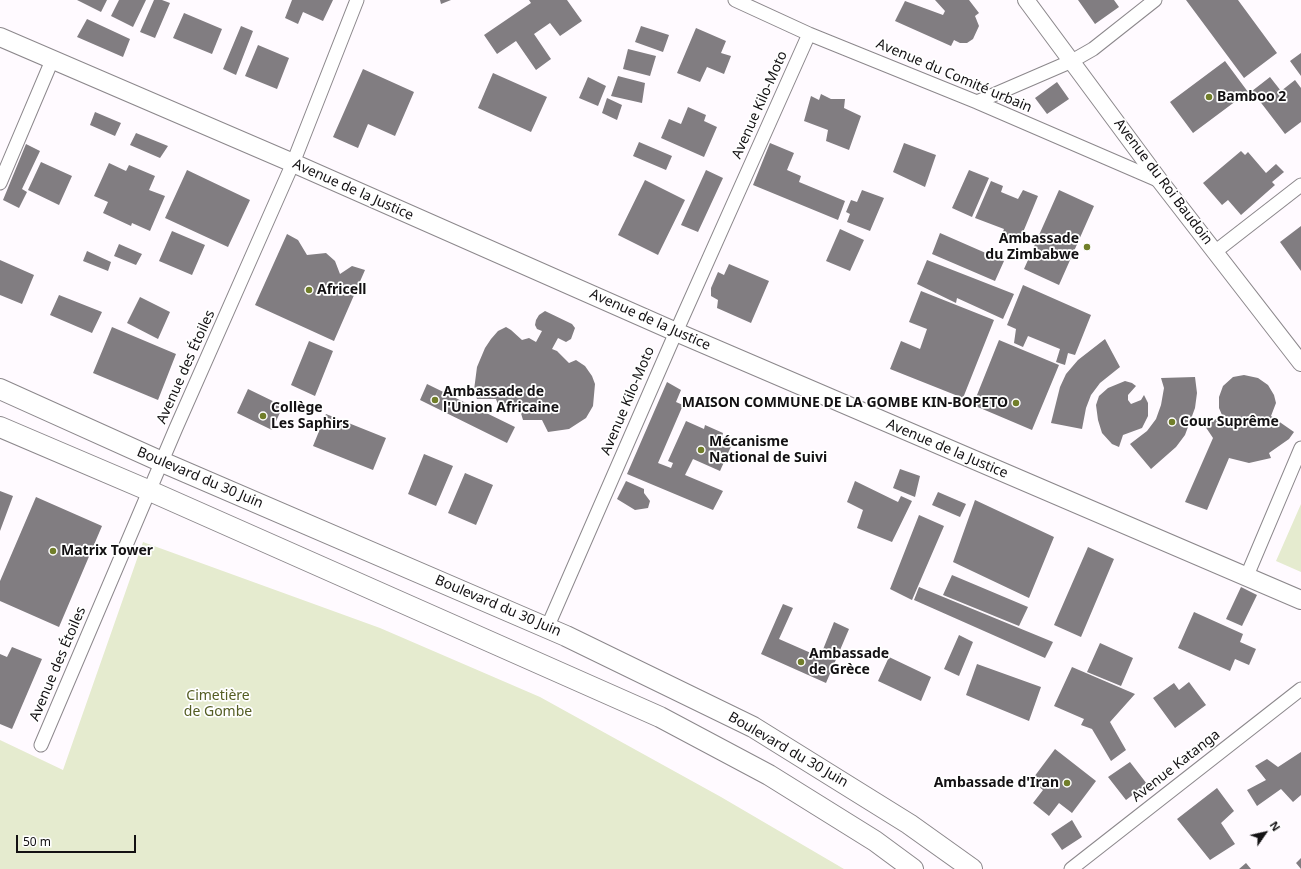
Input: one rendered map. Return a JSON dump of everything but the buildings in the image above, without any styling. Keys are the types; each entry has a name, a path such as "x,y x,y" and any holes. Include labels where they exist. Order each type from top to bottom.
{"main road":[{"name":"Avenue de la Justice","path":"0,37 53,58 676,332 1246,578 1301,600"},
{"name":"Boulevard du 30 Juin","path":"0,389 162,462 547,628 753,727 910,824 972,869"},
{"path":"0,427 150,491 660,717 769,775 875,841 913,869"}],"street":[{"name":"Avenue des Étoiles","path":"41,745 162,462 293,163 356,0"},
{"name":"Avenue du Comité urbain","path":"735,0 808,34 977,102 1160,181"},
{"name":"Avenue du Roi Baudoin","path":"1026,0 1160,181 1216,251 1301,363"},
{"path":"977,102 1072,61 1093,49 1155,0"},
{"name":"Avenue Kilo-Moto","path":"547,628 808,34"},
{"path":"0,183 53,58"},
{"path":"1216,251 1301,185"},
{"path":"1246,578 1301,448"},
{"name":"Avenue Katanga","path":"1071,869 1301,689"}],"green space":[{"path":"1301,504 1301,572 1276,561"},
{"name":"Cimetière de Gombe","path":"143,542 380,628 540,697 721,797 844,869 0,869 0,740 63,770"}],"place":[{"name":"Bamboo 2","path":"1209,97"},
{"name":"Ambassade du Zimbabwe","path":"1087,247"},
{"name":"Africell","path":"309,290"},
{"name":"Ambassade de l'Union Africaine","path":"435,400"},
{"name":"MAISON COMMUNE DE LA GOMBE KIN-BOPETO","path":"1016,403"},
{"name":"Collège Les Saphirs","path":"263,416"},
{"name":"Cour Suprême","path":"1172,422"},
{"name":"Mécanisme National de Suivi","path":"701,450"},
{"name":"Matrix Tower","path":"53,551"},
{"name":"Ambassade de Grèce","path":"801,662"},
{"name":"Ambassade d'Iran","path":"1067,783"}]}
